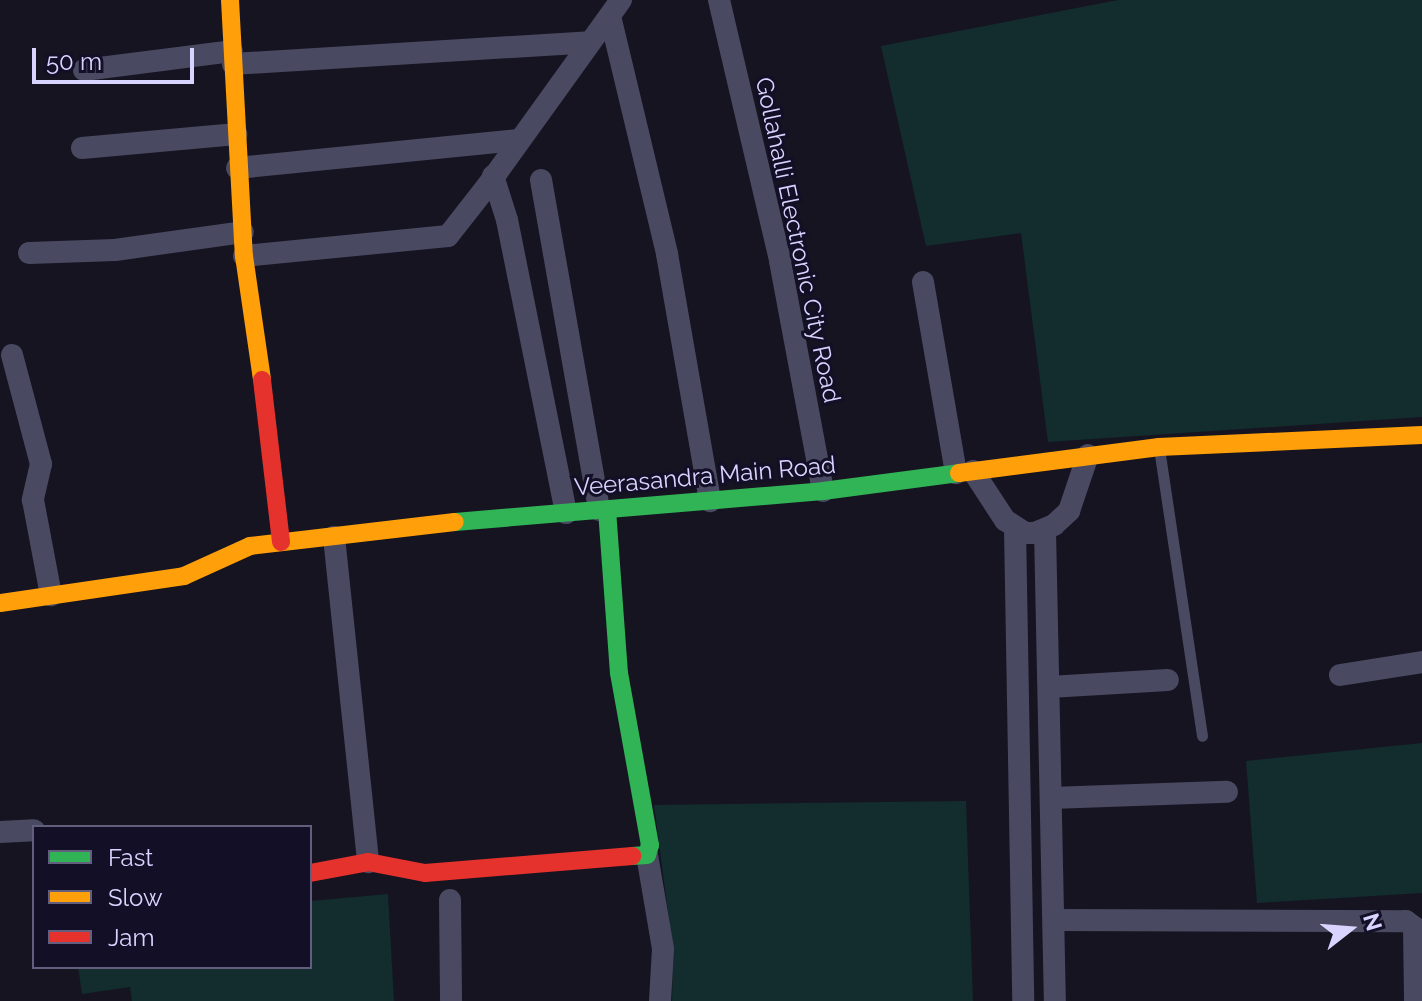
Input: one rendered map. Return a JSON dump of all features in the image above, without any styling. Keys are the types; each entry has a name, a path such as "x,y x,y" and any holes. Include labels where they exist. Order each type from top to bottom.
{"street":[{"path":"230,0 244,256 272,445 281,542"},
{"name":"Gollahalli Electronic City Road","path":"719,0 780,261 823,491"},
{"path":"244,256 448,236 615,8"},
{"path":"615,8 667,254 710,501"},
{"path":"84,70 233,58 589,42"},
{"path":"82,148 236,134"},
{"path":"237,168 519,140"},
{"path":"493,176 507,220 566,513"},
{"path":"541,180 603,510 619,673 650,845 647,855 663,949 660,1001"},
{"path":"29,253 115,250 243,232"},
{"path":"923,282 964,472 991,503 1015,528 1025,533 1045,530 1069,511 1088,455"},
{"path":"12,355 41,464 33,500 51,595"},
{"name":"Veerasandra Main Road","path":"0,603 184,576 250,546 281,542 823,491 1159,447 1422,435"},
{"path":"1015,528 1023,1001"},
{"path":"1045,530 1055,1001"},
{"path":"334,537 368,862"},
{"path":"1340,675 1422,662"},
{"path":"1017,667 1049,677 1168,680"},
{"path":"1051,798 1227,792"},
{"path":"0,832 32,830"},
{"path":"312,873 368,862 425,873 647,855"},
{"path":"450,900 451,1001"},
{"path":"1054,920 1406,921 1414,927 1415,1001"}],"lane":[{"path":"1159,447 1202,736"}],"green space":[{"path":"1118,0 1422,0 1422,417 1048,442 1021,233 926,246 881,46"},
{"path":"1422,743 1422,893 1257,903 1246,761"},
{"path":"966,801 973,1001 672,1001 673,950 654,805"},
{"path":"388,894 394,1001 132,1001 130,987 82,994 78,969 312,969 312,901"}],"traffic: fast":[{"path":"455,522 823,491 959,473"},
{"path":"607,510 619,673 650,845 647,855 632,856"}],"traffic: slow":[{"path":"230,0 244,256 262,380"},
{"path":"959,473 1159,447 1422,435"},
{"path":"0,603 184,576 250,546 455,522"}],"traffic: jam":[{"path":"262,380 281,542"},
{"path":"312,873 368,862 425,873 632,856"}]}
